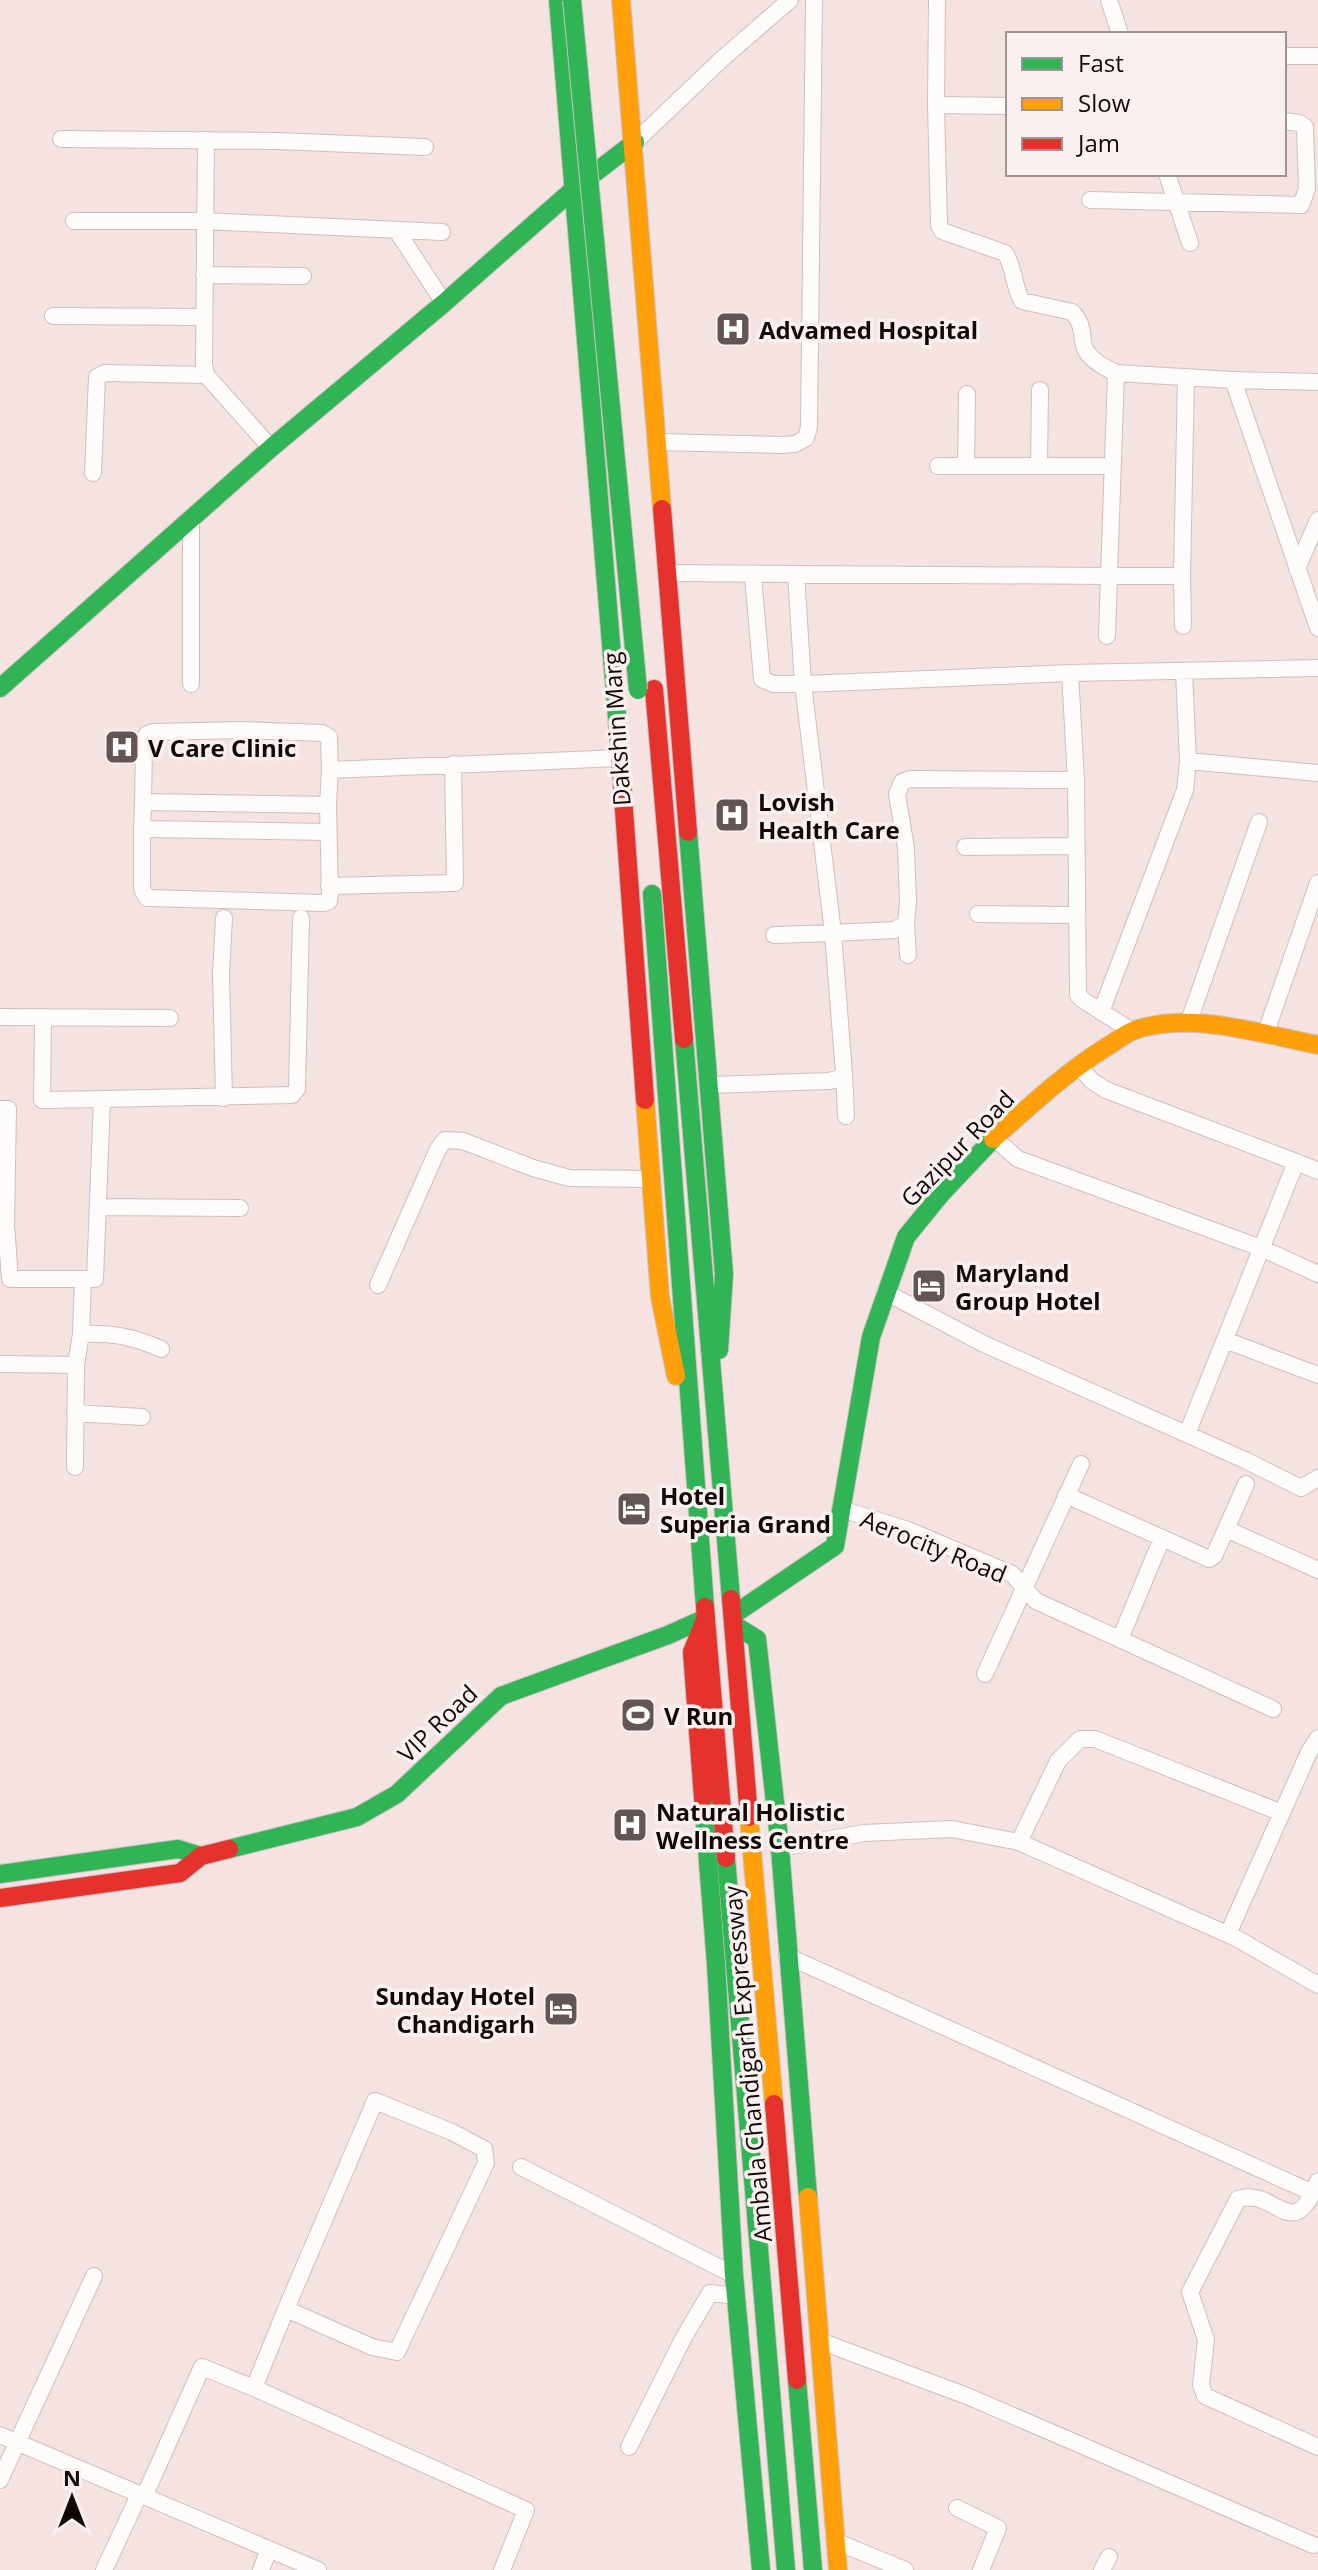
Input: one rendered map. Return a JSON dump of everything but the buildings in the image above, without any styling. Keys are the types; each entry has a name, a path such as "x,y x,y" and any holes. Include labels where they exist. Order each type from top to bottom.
{"main road":[{"path":"558,0 660,1297 692,1455"},
{"name":"Dakshin Marg","path":"572,0 646,689 647,817"},
{"path":"590,0 646,689 716,1411"},
{"path":"621,0 635,142 724,1274 716,1411"},
{"path":"0,688 271,448 575,188 635,142"},
{"path":"651,881 692,1455"},
{"name":"Gazipur Road","path":"733,1620 835,1546 871,1337 906,1237 941,1194 994,1138 1078,1065 1132,1031 1157,1025 1188,1024 1318,1045"},
{"name":"Ambala Chandigarh Expressway","path":"716,1411 813,2570"},
{"name":"Ambala Chandigarh Expressway","path":"692,1455 786,2570"},
{"path":"706,1618 692,1652 716,1964 734,2275 761,2570"},
{"name":"VIP Road","path":"201,1856 357,1817 397,1794 501,1696 706,1618"},
{"path":"733,1620 757,1639 780,1848 838,2570"},
{"path":"0,1874 178,1849 201,1856"},
{"path":"0,1898 180,1873 201,1856"}],"street":[{"path":"635,142 723,58 790,0"},
{"path":"658,442 782,445 795,444 806,438 809,427 814,0"},
{"path":"937,0 936,105 939,225 942,231 1005,253 1022,301 1072,312 1077,317 1082,346 1088,357 1116,373 1318,382"},
{"path":"1109,0 1119,32"},
{"path":"1286,56 1318,56"},
{"path":"936,105 1006,106"},
{"path":"1286,121 1305,127 1307,189 1301,205"},
{"path":"61,139 425,147"},
{"path":"206,140 206,375 271,448"},
{"path":"1168,176 1190,243"},
{"path":"1090,200 1318,205"},
{"path":"74,221 204,221 442,232"},
{"path":"397,231 444,303"},
{"path":"204,275 303,276"},
{"path":"53,316 204,317"},
{"path":"93,473 97,377 105,373 206,375"},
{"path":"1107,636 1116,373"},
{"path":"1183,626 1186,377"},
{"path":"1233,380 1318,628"},
{"path":"1039,466 1040,390"},
{"path":"966,466 967,394"},
{"path":"938,466 1111,466"},
{"path":"1297,569 1318,520"},
{"path":"191,521 191,684"},
{"path":"669,573 753,576 1182,576"},
{"path":"796,575 803,684 833,933 846,1116"},
{"path":"753,576 762,679 773,684 1318,668"},
{"path":"1101,1012 1180,808 1188,761 1184,671"},
{"path":"1070,673 1076,780 1078,995 1132,1031"},
{"path":"241,730 322,733 329,737 330,770 329,901 147,898 142,889 142,829 144,742 147,734 241,730"},
{"path":"330,770 620,758"},
{"path":"1188,761 1318,773"},
{"path":"329,886 455,883 453,764"},
{"path":"908,955 906,848 897,794 902,782 910,779 1076,780"},
{"path":"143,802 328,805"},
{"path":"1188,1024 1259,822"},
{"path":"142,829 329,832"},
{"path":"965,847 1075,846"},
{"path":"1265,1035 1318,883"},
{"path":"978,914 1076,915"},
{"path":"224,918 221,973 224,1098"},
{"path":"43,1018 42,1100 292,1095 297,1089 301,918"},
{"path":"774,935 894,930 906,924"},
{"path":"0,1017 170,1018"},
{"path":"1078,1065 1092,1081 1106,1090 1318,1171"},
{"path":"710,1085 829,1081 844,1074"},
{"path":"0,1109 8,1109 5,1279 95,1279 102,1099"},
{"path":"994,1138 1018,1159 1261,1248 1318,1274"},
{"path":"378,1285 438,1149 445,1140 463,1141 533,1168 569,1178 651,1179"},
{"path":"1187,1434 1296,1162"},
{"path":"98,1207 240,1208"},
{"path":"75,1467 76,1365 81,1334 83,1279"},
{"path":"885,1292 984,1344 1301,1488 1318,1478"},
{"path":"81,1334 108,1333 136,1338 161,1349"},
{"path":"1225,1340 1318,1375"},
{"path":"0,1364 76,1365"},
{"path":"75,1413 142,1417"},
{"path":"985,1674 1081,1464"},
{"path":"1066,1495 1209,1559 1214,1556 1246,1484"},
{"name":"Aerocity Road","path":"841,1509 908,1530 1012,1574 1036,1601 1273,1709"},
{"path":"1226,1529 1318,1570"},
{"path":"1120,1639 1162,1538"},
{"path":"1228,1934 1318,1738"},
{"path":"1019,1842 1058,1761 1080,1739 1095,1739 1282,1813"},
{"path":"780,1848 864,1833 952,1829 1019,1842 1228,1934 1316,1979"},
{"path":"787,1956 1316,2187 1306,2206 1291,2213 1256,2197 1238,2199 1190,2292 1206,2340 1201,2385 1205,2396 1318,2447"},
{"path":"254,2388 286,2309 375,2101 452,2132 484,2149 486,2163 397,2352 372,2347 286,2309"},
{"path":"521,2167 734,2275"},
{"path":"0,2480 94,2276"},
{"path":"629,2447 684,2337 710,2293 737,2296"},
{"path":"820,2341 967,2396 1313,2545"},
{"path":"104,2570 202,2367 526,2510 502,2570"},
{"path":"0,2435 318,2570"},
{"path":"957,2508 998,2528 981,2570"},
{"path":"835,2541 905,2570"},
{"path":"261,2570 269,2549"}],"traffic: fast":[{"path":"558,0 619,741"},
{"path":"572,0 638,690"},
{"path":"0,688 271,448 575,188 635,142"},
{"path":"688,832 724,1274 719,1350"},
{"path":"652,894 705,1607"},
{"path":"684,1039 731,1599"},
{"path":"733,1615 835,1546 871,1337 906,1237 993,1139"},
{"path":"229,1849 357,1817 397,1794 501,1696 706,1618"},
{"path":"734,1625 757,1639 780,1848 808,2197"},
{"path":"703,1798 734,2275 761,2570"},
{"path":"0,1874 178,1849 201,1856"},
{"path":"726,1858 786,2570"},
{"path":"797,2380 813,2570"}],"traffic: slow":[{"path":"621,0 662,509"},
{"path":"993,1139 1078,1067 1135,1030 1157,1025 1203,1023 1318,1045"},
{"path":"645,1100 660,1297 676,1376"},
{"path":"749,1817 774,2104"},
{"path":"808,2197 838,2570"}],"traffic: jam":[{"path":"662,509 688,832"},
{"path":"654,689 684,1039"},
{"path":"619,741 645,1100"},
{"path":"731,1599 749,1817"},
{"path":"705,1607 726,1858"},
{"path":"703,1798 692,1652 705,1620"},
{"path":"0,1898 180,1873 201,1856 229,1849"},
{"path":"774,2104 797,2380"}],"place":[{"name":"Advamed Hospital","path":"733,329"},
{"name":"V Care Clinic","path":"122,747"},
{"name":"Lovish Health Care","path":"732,815"},
{"name":"Maryland Group Hotel","path":"929,1286"},
{"name":"Hotel Superia Grand","path":"634,1509"},
{"name":"V Run","path":"638,1715"},
{"name":"Natural Holistic Wellness Centre","path":"630,1825"},
{"name":"Sunday Hotel Chandigarh","path":"561,2009"}]}
